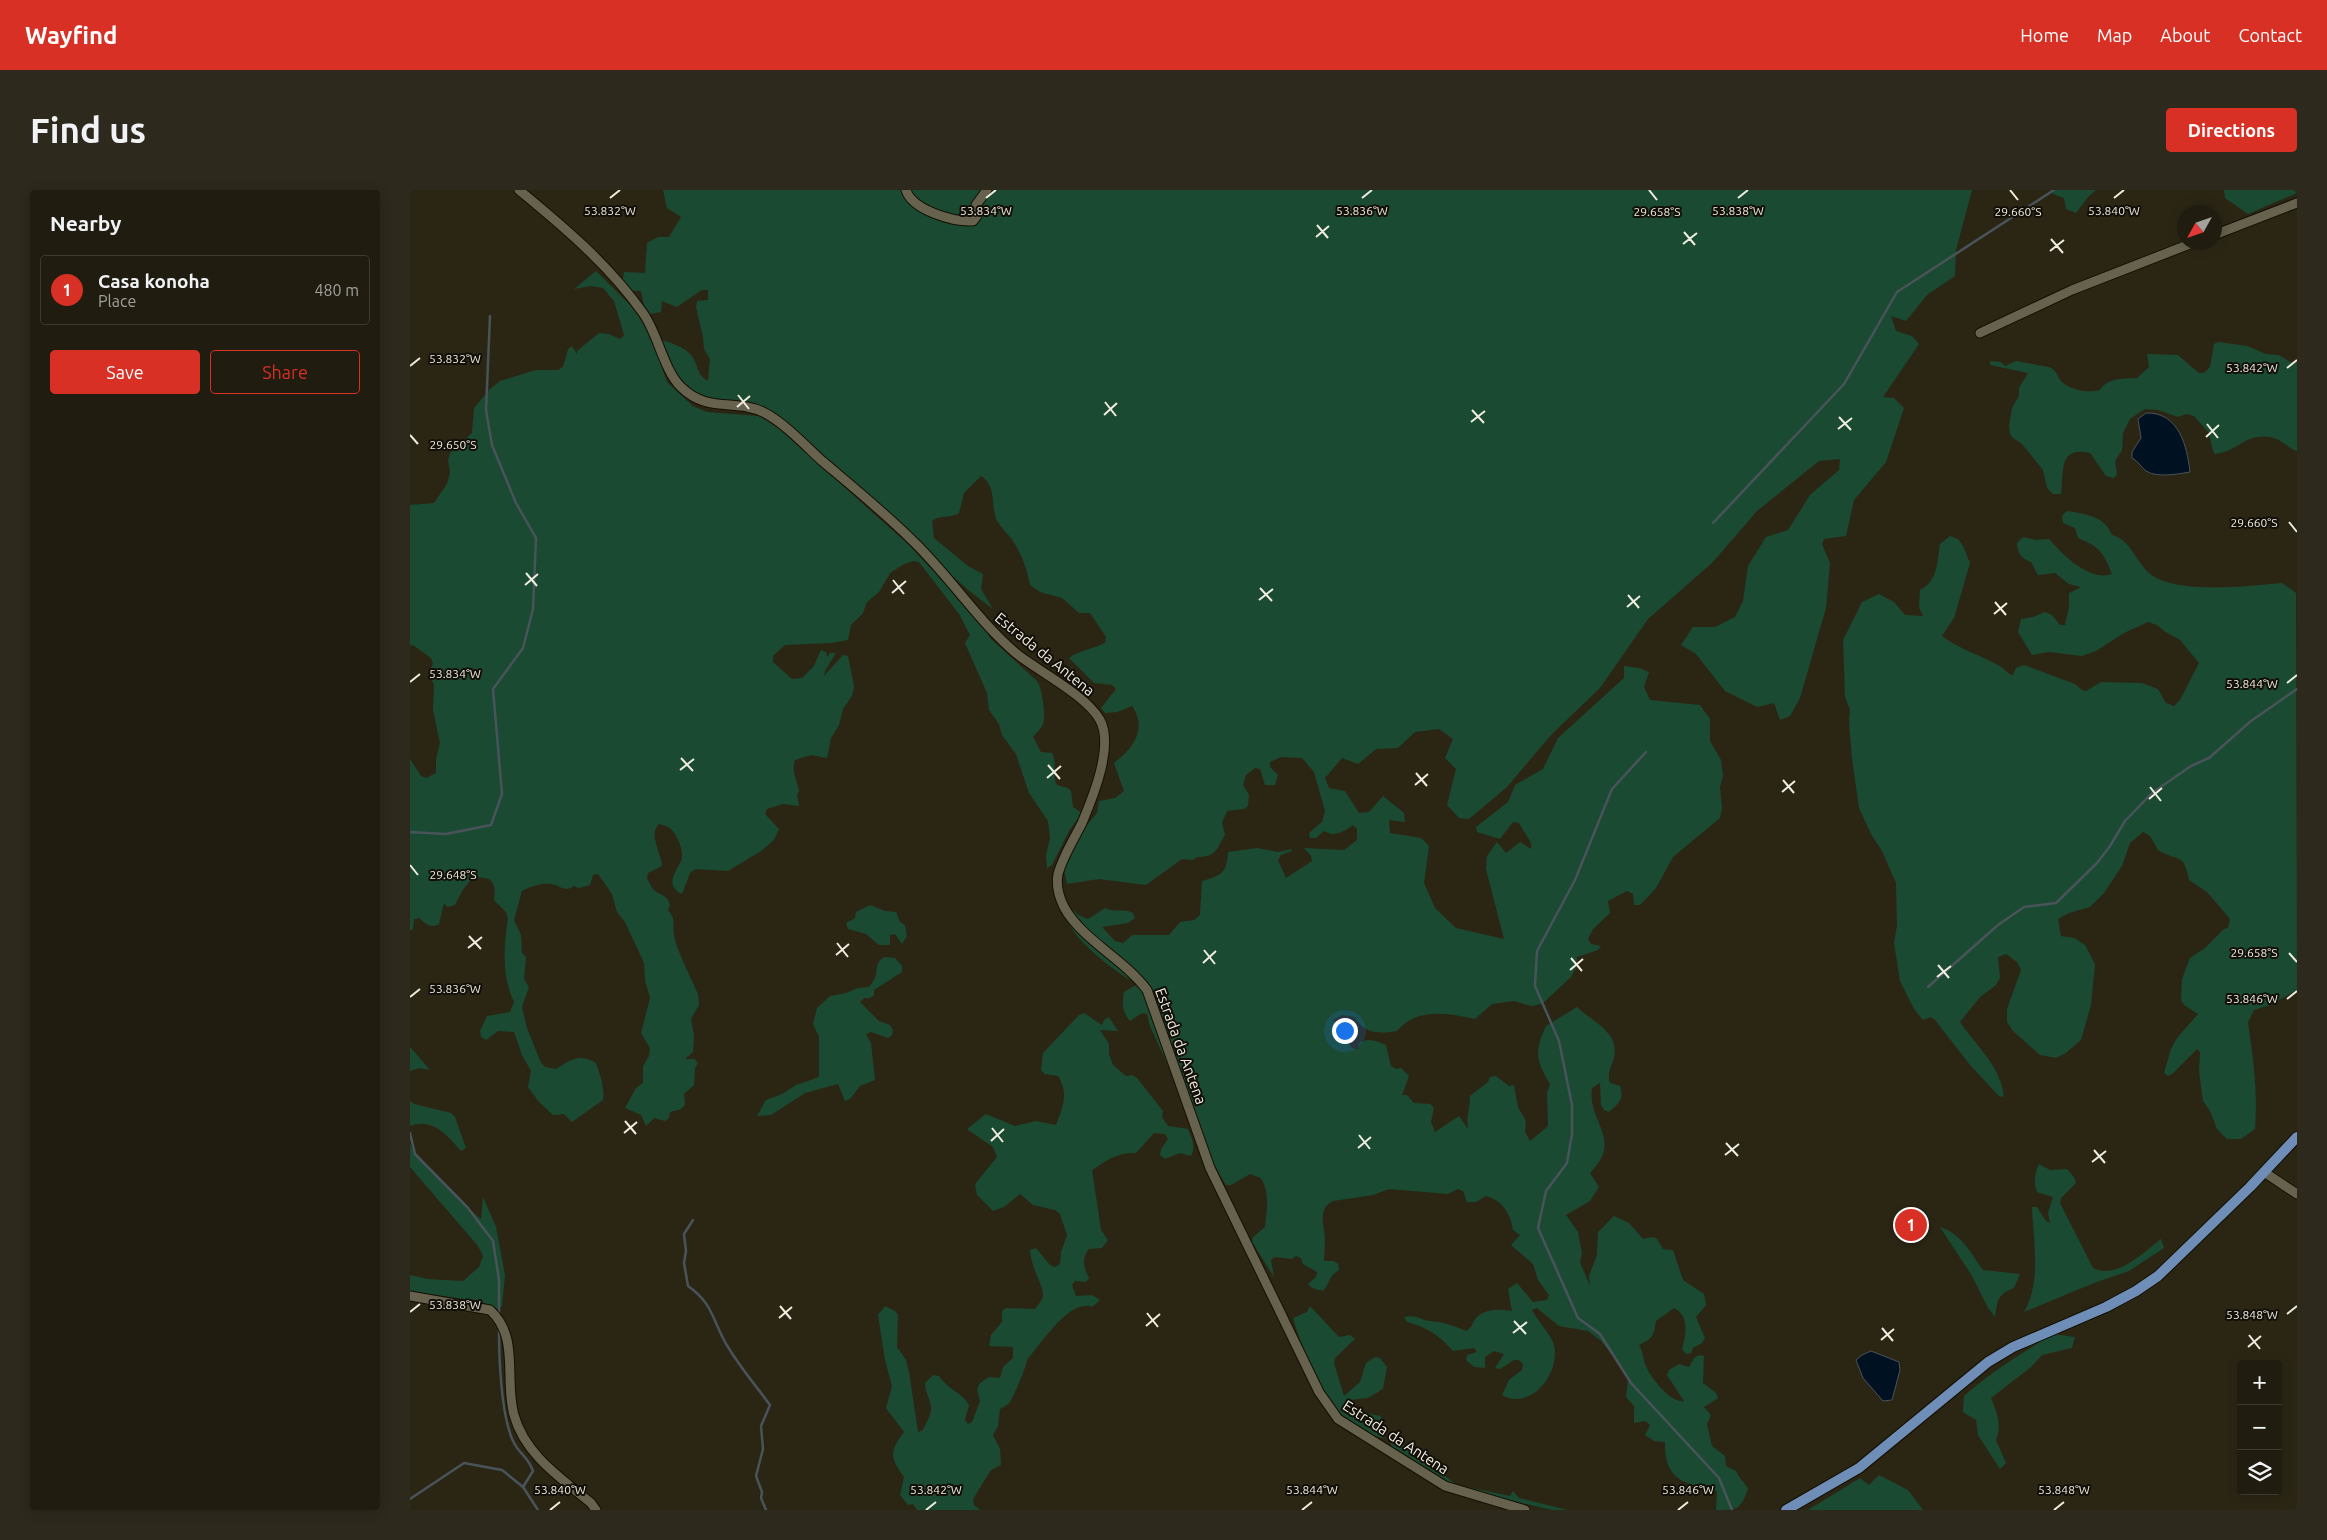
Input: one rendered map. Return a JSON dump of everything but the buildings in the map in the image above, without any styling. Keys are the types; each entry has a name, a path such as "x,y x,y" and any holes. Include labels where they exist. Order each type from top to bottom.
{"main road":[{"path":"1786,1510 1858,1468 1988,1362 2013,1348 2106,1307 2136,1291 2158,1276 2297,1137"}],"street":[{"name":"Estrada da Antena","path":"519,190 598,259 643,313 657,337 670,373 679,385 694,398 764,412 915,542 986,626 1019,655 1086,703 1099,717 1106,732 1100,769 1082,821 1058,875 1058,892 1064,908 1076,923 1136,974 1147,990 1210,1168 1319,1392 1338,1419 1445,1486 1525,1510"},
{"path":"906,190 908,196 917,206 930,212 965,221 973,221 977,216 976,205 987,190"},
{"path":"2222,232 2297,203"},
{"path":"1980,333 2072,290 2177,249"},
{"path":"2264,1172 2297,1194"},
{"path":"410,1296 490,1310 499,1319 506,1334 510,1359 510,1391 514,1415 522,1433 532,1451 549,1468 591,1503 596,1510"}],"green space":[{"path":"663,190 1972,190 1956,250 1955,276 1927,295 1906,321 1891,316 1896,331 1912,336 1919,344 1883,397 1894,398 1904,408 1886,462 1854,500 1846,536 1824,539 1822,544 1830,563 1826,608 1800,698 1790,716 1780,720 1774,703 1757,707 1725,691 1696,654 1681,645 1693,627 1715,627 1735,617 1743,601 1748,566 1766,537 1788,530 1810,495 1839,470 1840,459 1819,461 1757,511 1712,563 1648,619 1600,688 1551,735 1507,787 1469,819 1459,818 1447,805 1456,769 1445,758 1453,739 1439,729 1415,732 1398,748 1376,749 1358,764 1342,758 1325,778 1329,788 1345,791 1359,813 1369,812 1383,796 1404,813 1405,822 1389,820 1390,833 1421,838 1429,846 1424,883 1435,908 1456,928 1504,939 1486,869 1487,856 1497,842 1506,853 1520,842 1531,849 1531,843 1519,823 1513,822 1500,839 1477,832 1476,827 1508,802 1515,785 1543,769 1558,738 1624,678 1624,666 1639,668 1649,672 1644,687 1650,700 1700,705 1710,719 1710,741 1721,760 1723,776 1720,787 1722,808 1720,818 1673,857 1656,888 1640,905 1634,905 1633,894 1627,891 1608,901 1610,913 1593,929 1588,939 1591,944 1601,946 1598,950 1577,957 1576,968 1571,977 1542,1004 1531,1006 1514,1001 1492,1004 1475,1019 1444,1014 1423,1015 1405,1023 1397,1031 1384,1032 1367,1030 1358,1023 1355,1017 1342,1015 1333,1020 1349,1033 1349,1043 1352,1048 1358,1049 1359,1043 1366,1040 1386,1045 1391,1066 1396,1069 1401,1068 1409,1076 1402,1095 1407,1095 1414,1103 1430,1104 1434,1108 1431,1122 1435,1132 1459,1116 1468,1129 1467,1120 1470,1096 1488,1082 1490,1077 1496,1076 1509,1086 1514,1085 1518,1107 1526,1121 1525,1132 1530,1141 1548,1126 1547,1093 1550,1084 1538,1056 1538,1049 1546,1026 1577,1007 1605,1030 1614,1043 1615,1051 1609,1072 1609,1080 1610,1083 1620,1086 1621,1098 1618,1104 1609,1112 1604,1110 1601,1105 1600,1083 1592,1088 1594,1111 1604,1140 1604,1150 1600,1161 1590,1173 1599,1187 1590,1201 1566,1215 1578,1232 1582,1253 1580,1262 1590,1286 1589,1276 1597,1255 1598,1232 1614,1216 1629,1223 1643,1239 1653,1237 1657,1239 1663,1249 1673,1250 1683,1280 1704,1294 1706,1305 1696,1317 1705,1338 1702,1343 1693,1348 1691,1353 1686,1354 1682,1349 1686,1326 1683,1316 1674,1308 1656,1321 1652,1336 1639,1345 1651,1375 1667,1394 1679,1401 1684,1401 1667,1375 1669,1370 1679,1364 1689,1367 1694,1358 1699,1355 1704,1356 1703,1383 1716,1393 1718,1398 1704,1407 1711,1415 1707,1424 1712,1446 1725,1456 1726,1466 1736,1471 1748,1489 1740,1505 1734,1509 1716,1510 1717,1491 1686,1483 1673,1473 1668,1465 1665,1442 1654,1441 1645,1435 1650,1425 1645,1421 1634,1423 1634,1406 1626,1397 1628,1380 1624,1369 1601,1341 1588,1331 1559,1326 1537,1308 1532,1310 1553,1342 1555,1353 1553,1364 1549,1376 1534,1393 1524,1398 1513,1399 1502,1395 1509,1380 1522,1370 1523,1364 1519,1360 1514,1360 1500,1369 1495,1368 1504,1354 1494,1351 1485,1357 1485,1368 1474,1367 1466,1360 1467,1355 1477,1352 1474,1348 1453,1351 1433,1333 1407,1322 1404,1317 1416,1317 1449,1324 1466,1331 1476,1318 1484,1312 1512,1311 1508,1289 1517,1283 1533,1302 1547,1300 1549,1295 1538,1280 1533,1264 1511,1245 1520,1235 1513,1230 1505,1209 1492,1198 1486,1196 1476,1202 1467,1202 1463,1191 1458,1189 1448,1194 1389,1189 1373,1195 1333,1201 1328,1205 1323,1214 1324,1261 1334,1261 1338,1264 1339,1270 1333,1275 1323,1291 1312,1288 1308,1284 1316,1277 1317,1272 1303,1264 1301,1258 1296,1256 1292,1259 1275,1257 1271,1260 1274,1277 1252,1242 1253,1237 1265,1227 1267,1196 1261,1178 1250,1174 1231,1185 1226,1185 1211,1160 1150,1026 1147,1014 1142,1013 1130,1021 1125,1014 1123,1004 1124,992 1138,984 1110,967 1091,951 1069,924 1061,905 1066,903 1078,915 1088,919 1105,908 1133,913 1135,918 1128,923 1102,927 1115,941 1123,943 1132,935 1169,935 1180,922 1194,920 1200,915 1202,881 1219,875 1225,869 1228,852 1257,848 1278,852 1291,849 1292,851 1281,855 1278,860 1286,878 1312,861 1311,856 1304,848 1344,850 1357,840 1357,829 1353,825 1336,834 1324,831 1316,838 1310,838 1309,833 1322,822 1325,811 1314,772 1302,758 1281,757 1270,762 1270,767 1278,775 1275,785 1265,785 1260,769 1255,768 1246,775 1243,785 1249,795 1248,806 1244,809 1227,811 1222,823 1225,835 1212,854 1197,857 1193,860 1182,859 1146,885 1099,879 1067,884 1063,865 1076,838 1097,813 1099,801 1115,798 1124,791 1114,763 1127,751 1136,738 1138,730 1137,714 1132,706 1117,712 1105,713 1101,708 1116,689 1112,685 1094,683 1069,658 1105,643 1106,637 1090,613 1079,613 1062,598 1040,592 1030,585 1026,568 1019,552 996,519 991,488 981,476 964,493 959,513 932,521 934,538 968,566 983,574 981,589 993,609 967,589 803,440 764,411 705,405 672,374 662,340 688,352 701,375 708,381 710,359 704,349 696,307 697,301 708,300 708,290 702,290 677,307 662,301 661,312 650,314 645,310 641,291 630,291 622,284 624,272 645,273 647,243 658,237 669,237 681,217 667,208"},
{"path":"2052,190 2096,190 2076,213 2066,209 2064,198 2053,194"},
{"path":"2224,190 2297,190 2297,193 2248,214 2225,198"},
{"path":"596,271 631,306 647,326 667,382 693,406 707,412 759,416 778,428 909,545 982,623 990,638 1037,681 1042,695 1044,720 1041,728 1033,737 1041,752 1052,753 1057,785 1068,788 1071,791 1073,807 1082,813 1069,831 1052,865 1047,868 1046,856 1050,838 1048,821 1029,793 1016,754 1002,735 999,724 989,710 987,693 965,643 970,635 959,614 919,562 913,561 904,564 890,573 879,592 867,602 863,613 851,625 848,640 831,643 785,645 773,656 773,662 792,679 802,678 814,666 821,650 826,652 827,657 830,653 836,653 824,676 843,655 848,656 854,686 852,696 843,709 839,725 831,738 827,758 811,755 795,760 794,768 799,791 797,795 799,806 783,804 767,809 765,814 779,829 774,840 761,851 728,871 695,869 690,873 682,894 672,883 682,857 680,843 670,828 659,824 656,828 655,838 662,866 648,873 647,878 654,890 669,901 668,910 673,920 675,941 698,994 699,1005 691,1019 694,1036 693,1052 685,1059 694,1059 698,1063 695,1068 694,1085 684,1094 685,1105 681,1109 670,1112 669,1118 665,1121 654,1118 646,1126 641,1115 625,1108 636,1088 643,1083 643,1066 649,1056 650,1048 641,1033 650,998 645,980 644,963 625,922 617,912 612,894 598,874 593,875 590,885 579,888 574,886 565,889 547,884 522,891 514,920 521,935 522,953 526,957 524,979 529,987 522,1007 527,1028 541,1063 545,1067 556,1069 575,1059 585,1058 596,1063 600,1076 603,1100 572,1122 564,1114 553,1115 539,1102 528,1087 531,1071 522,1055 514,1032 498,1031 486,1040 481,1037 480,1031 487,1016 510,1012 514,1002 505,971 505,939 508,918 506,912 494,900 495,888 491,881 484,878 472,878 462,891 455,905 447,907 444,903 439,924 431,926 419,918 414,919 413,929 410,931 410,759 421,776 426,778 436,773 436,759 440,743 433,710 434,685 429,674 433,663 431,658 413,645 410,646 410,505 434,503 447,484 450,472 448,460 450,453 472,433 474,408 489,390 500,381 536,370 558,370 563,367 568,349 572,346 577,354 577,351 599,333 609,334 620,339 624,335 614,301 603,288 591,286 574,289"},
{"path":"2218,342 2247,346 2266,354 2279,355 2290,362 2297,363 2297,451 2277,439 2256,437 2224,452 2215,454 2209,433 2194,416 2186,414 2178,417 2158,410 2145,409 2130,419 2123,433 2122,450 2115,461 2117,474 2114,478 2106,476 2090,453 2072,453 2065,462 2063,469 2061,494 2053,494 2047,488 2043,470 2022,444 2010,434 2009,425 2012,408 2019,396 2019,388 2028,373 1990,365 1990,361 2001,362 2005,366 2016,361 2049,367 2066,385 2086,391 2096,391 2112,381 2137,378 2149,367 2147,354 2178,355 2199,373 2204,373 2210,367 2214,344"},
{"path":"2067,511 2094,517 2105,524 2112,535 2124,541 2149,573 2161,580 2193,587 2232,587 2282,583 2296,593 2297,990 2270,1005 2254,1010 2248,1022 2253,1062 2256,1115 2255,1129 2241,1139 2227,1139 2217,1129 2210,1111 2203,1101 2199,1071 2200,1052 2197,1049 2172,1074 2168,1076 2164,1073 2171,1049 2177,1038 2198,1014 2184,1005 2181,1000 2182,979 2190,958 2205,948 2224,929 2228,928 2230,919 2207,892 2189,880 2182,861 2158,850 2150,836 2143,832 2130,843 2122,866 2104,893 2090,907 2069,913 2058,919 2061,936 2074,938 2085,945 2095,964 2091,1005 2081,1040 2066,1053 2056,1058 2040,1055 2013,1031 2007,1022 2007,1009 2021,970 2017,962 2006,954 1998,957 2000,978 1996,985 1980,997 1960,1022 1993,1066 2002,1086 2004,1097 1999,1096 1970,1065 1935,1020 1931,1017 1923,1020 1914,1009 1900,981 1894,943 1897,925 1896,883 1882,851 1871,834 1859,808 1852,759 1850,710 1845,697 1843,640 1862,602 1879,594 1894,602 1905,615 1923,616 1919,607 1920,590 1930,582 1936,570 1940,544 1950,536 1958,539 1970,563 1954,618 1942,636 1956,645 1993,662 2009,674 2013,675 2016,668 2024,665 2075,684 2086,691 2101,682 2142,683 2158,689 2166,703 2174,706 2180,700 2199,663 2180,640 2157,625 2148,622 2124,633 2096,651 2082,656 2049,652 2032,655 2018,632 2021,619 2045,612 2052,615 2060,625 2065,625 2069,607 2069,593 2081,587 2069,584 2055,573 2038,575 2031,562 2021,555 2017,543 2023,537 2036,540 2049,539 2069,559 2085,570 2094,574 2112,574 2100,551 2078,538 2075,528 2063,523 2062,516"},
{"path":"870,905 885,911 896,912 900,922 905,925 907,936 902,944 895,934 890,935 890,945 879,945 866,934 848,929 846,923 855,918 856,912"},
{"path":"885,957 895,958 902,966 902,972 874,990 874,995 870,998 864,998 860,1002 879,1021 890,1025 893,1030 892,1035 888,1038 871,1032 866,1034 871,1043 875,1080 860,1086 850,1099 845,1101 838,1084 805,1093 771,1115 757,1116 766,1100 782,1094 796,1085 819,1077 819,1037 813,1024 817,1008 830,996 869,987 875,977 878,962"},
{"path":"1084,1013 1102,1025 1104,1020 1109,1017 1118,1031 1100,1030 1109,1044 1109,1054 1113,1065 1126,1076 1132,1075 1137,1078 1163,1111 1162,1117 1168,1126 1188,1129 1193,1142 1191,1156 1180,1153 1165,1159 1160,1155 1161,1149 1168,1139 1165,1134 1154,1133 1136,1153 1118,1155 1092,1170 1101,1230 1108,1240 1102,1248 1089,1249 1086,1252 1084,1264 1089,1278 1086,1282 1075,1281 1072,1285 1076,1296 1092,1295 1100,1300 1092,1307 1083,1306 1074,1309 1065,1316 1047,1334 1027,1360 1010,1402 1000,1409 998,1426 993,1435 1000,1449 1001,1465 991,1470 973,1499 974,1505 980,1510 917,1510 913,1504 908,1505 900,1495 904,1477 896,1465 893,1455 896,1445 904,1432 886,1408 892,1386 885,1360 878,1315 885,1306 895,1311 898,1315 897,1347 906,1360 909,1372 918,1432 923,1430 931,1413 925,1383 933,1375 939,1376 966,1401 969,1405 965,1420 968,1424 972,1422 980,1401 977,1389 980,1383 989,1377 1000,1378 1003,1367 1013,1358 1013,1347 989,1346 991,1335 1002,1322 1002,1311 1006,1308 1035,1309 1042,1298 1042,1290 1032,1262 1030,1250 1036,1248 1050,1265 1055,1267 1060,1264 1061,1252 1067,1235 1060,1214 1055,1210 1033,1205 1020,1194 1004,1207 993,1211 977,1195 975,1184 997,1157 993,1147 967,1129 986,1114 1015,1126 1036,1121 1056,1125 1063,1106 1063,1088 1058,1076 1045,1074 1041,1070 1043,1053 1079,1015"},
{"path":"410,1048 430,1070 419,1068 410,1071"},
{"path":"410,1101 414,1104 451,1113 455,1117 466,1148 461,1151 445,1134 433,1126 418,1124 410,1126"},
{"path":"410,1143 413,1151 459,1201 481,1219 483,1197 496,1227 505,1275 502,1306 497,1309 480,1301 410,1292 410,1275 428,1279 463,1281 479,1267 483,1256 478,1246 410,1167"},
{"path":"2039,1164 2050,1170 2067,1169 2074,1177 2076,1183 2061,1198 2060,1203 2093,1268 2102,1271 2120,1268 2161,1239 2164,1248 2129,1271 2094,1283 2024,1312 2030,1300 2035,1274 2032,1207 2037,1207 2046,1221 2050,1223 2048,1213 2053,1197 2037,1192 2035,1178"},
{"path":"1940,1227 1948,1230 1960,1239 1983,1270 2020,1274 2014,1288 1999,1298 1995,1317 1988,1308 1972,1276"},
{"path":"1310,1306 1339,1337 1350,1335 1355,1339 1335,1358 1334,1363 1344,1396 1360,1382 1366,1363 1375,1357 1380,1358 1387,1367 1383,1389 1368,1398 1349,1400 1345,1404 1359,1412 1381,1416 1385,1432 1383,1438 1360,1431 1346,1421 1335,1409 1317,1380 1293,1318 1307,1312"},
{"path":"2053,1334 2075,1337 2072,1348 2042,1355 2031,1367 1991,1398 1999,1424 1996,1440 2006,1463 2000,1469 1978,1435 1976,1420 1963,1412 1964,1396 1996,1371"},
{"path":"1390,1442 1401,1443 1457,1485 1510,1496 1513,1491 1519,1498 1568,1510 1552,1510 1453,1487 1393,1449"},
{"path":"1879,1475 1908,1490 1923,1510 1808,1510 1860,1478 1869,1485"}],"water":[{"path":"2146,413 2157,414 2174,424 2183,442 2190,472 2168,475 2151,473 2146,471 2132,458 2132,452 2141,438 2138,419"},
{"path":"1871,1351 1899,1362 1900,1370 1892,1400 1883,1401 1863,1378 1856,1360"}],"waterway":[{"path":"1713,523 1844,384 1897,292 2054,190"},
{"path":"410,832 446,834 491,825 502,794 493,689 523,648 533,609 536,538 516,503 492,445 486,410 490,316"},
{"path":"1928,987 1998,925 2024,907 2056,903 2097,863 2125,821 2152,793 2191,766 2209,758 2251,721 2297,689"},
{"path":"1646,752 1612,789 1575,880 1537,951 1535,986 1559,1041 1572,1105 1572,1134 1567,1163 1546,1191 1538,1228 1578,1318 1600,1334 1631,1383 1719,1478 1732,1510"},
{"path":"410,1133 415,1154 468,1208 493,1241 499,1280 499,1316"},
{"path":"693,1220 684,1234 686,1251 684,1263 688,1286 697,1293 708,1307 733,1354 770,1405 761,1426 763,1449 756,1476 766,1510"},
{"path":"499,1329 500,1371 506,1419 514,1443 533,1471 523,1487"},
{"path":"410,1499 464,1463 502,1470 523,1487 538,1510"}],"place":[{"name":"Casa konoha","path":"1911,1225"}]}
